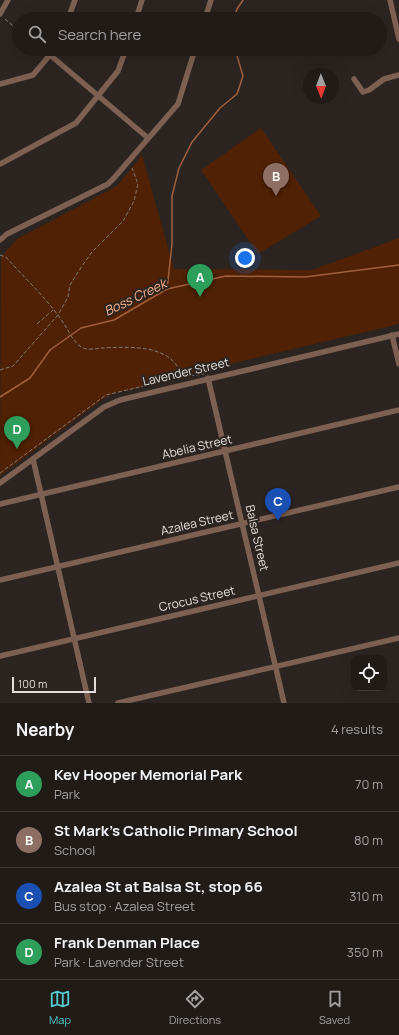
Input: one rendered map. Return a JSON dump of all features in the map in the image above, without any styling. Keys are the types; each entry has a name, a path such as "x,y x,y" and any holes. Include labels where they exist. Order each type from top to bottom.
{"street":[{"path":"1,14 8,0"},
{"path":"71,12 75,0"},
{"path":"138,12 142,0"},
{"path":"206,12 210,0"},
{"path":"390,0 399,39"},
{"path":"0,84 32,75 49,56"},
{"path":"51,56 148,138"},
{"path":"0,164 62,132 76,123 118,71 123,56"},
{"path":"0,240 7,234 108,184 178,104 193,56"},
{"path":"354,79 363,92 369,90 384,79 399,75"},
{"name":"Lavender Street","path":"0,483 99,411 114,402 207,376 399,334"},
{"path":"392,336 399,364"},
{"name":"Balsa Street","path":"207,376 284,703"},
{"name":"Abelia Street","path":"0,504 399,410"},
{"path":"33,459 90,703"},
{"name":"Azalea Street","path":"0,580 399,487"},
{"name":"Crocus Street","path":"0,656 399,563"},
{"path":"118,703 399,638"}],"path":[{"path":"1,14 12,24"},
{"path":"0,370 13,366 58,315 68,297 70,285 82,266 92,252 123,221 134,201 138,184 136,174 128,162"},
{"path":"0,255 6,257 54,310 77,344 87,349 131,346 158,352 176,362 182,377 207,376"},
{"path":"36,324 54,310"}],"shaded area":[{"path":"261,128 321,216 258,254 201,170"},
{"path":"142,155 174,269 312,270 399,238 399,324 191,373 192,377 115,393 103,399 0,476 1,257 17,239 117,186"}],"waterway":[{"path":"236,12 243,0"},
{"path":"167,289 172,244 172,196 179,168 192,142 220,108 237,94 243,76 237,56"},
{"name":"Boss Creek","path":"0,397 30,378 50,350 81,328 114,320 167,289 226,276 305,277 399,265"}],"place":[{"name":"St Mark's Catholic Primary School","path":"276,196"},
{"name":"Kev Hooper Memorial Park","path":"200,297"},
{"name":"Frank Denman Place","path":"17,449"},
{"name":"Azalea St at Balsa St, stop 66","path":"278,521"}]}
